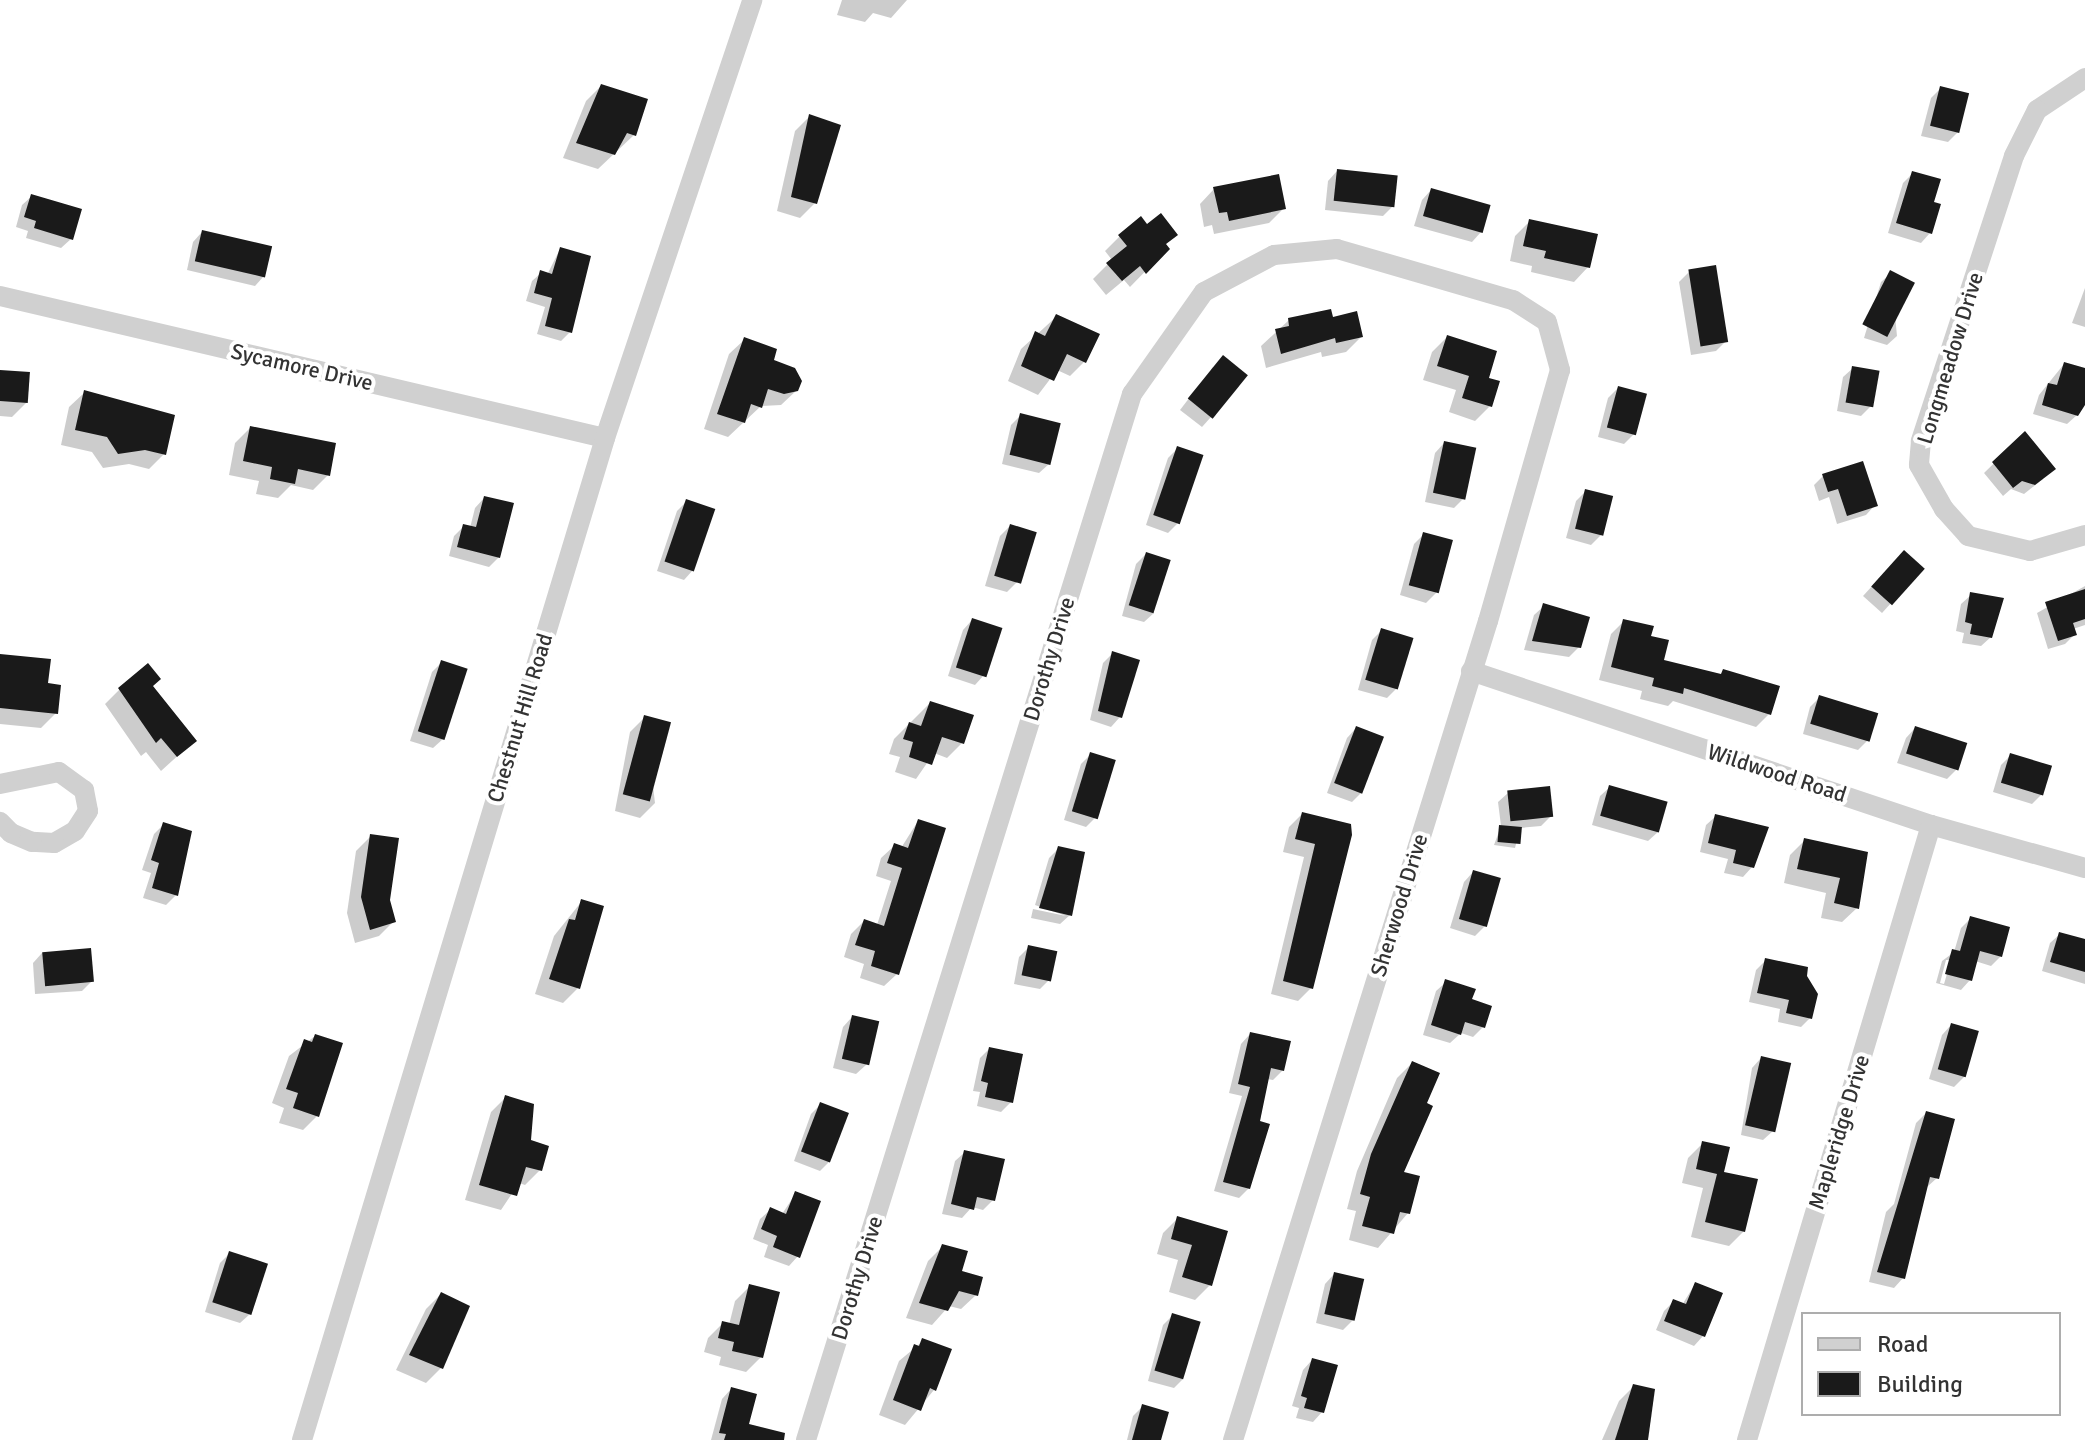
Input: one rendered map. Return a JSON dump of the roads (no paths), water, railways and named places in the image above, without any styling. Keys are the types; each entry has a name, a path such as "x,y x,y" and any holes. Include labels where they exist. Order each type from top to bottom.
{"street":[{"name":"Chestnut Hill Road","path":"302,1440 605,438 752,0"},
{"name":"Longmeadow Drive","path":"2085,78 2037,110 2014,156 1921,441 1919,465 1944,509 1968,536 2030,551 2085,535"},
{"name":"Dorothy Drive","path":"806,1440 1132,394 1186,317 1204,292 1274,255 1337,249 1513,300 1547,322 1560,370"},
{"name":"Sycamore Drive","path":"0,296 605,438"},
{"name":"Sherwood Drive","path":"1233,1440 1471,671 1560,370"},
{"name":"Wildwood Road","path":"1471,671 1931,825 2085,868"},
{"path":"0,784 59,772 84,790 88,811 75,831 54,843 32,842 11,833 0,822"},
{"name":"Mapleridge Drive","path":"1747,1440 1931,825"}]}
